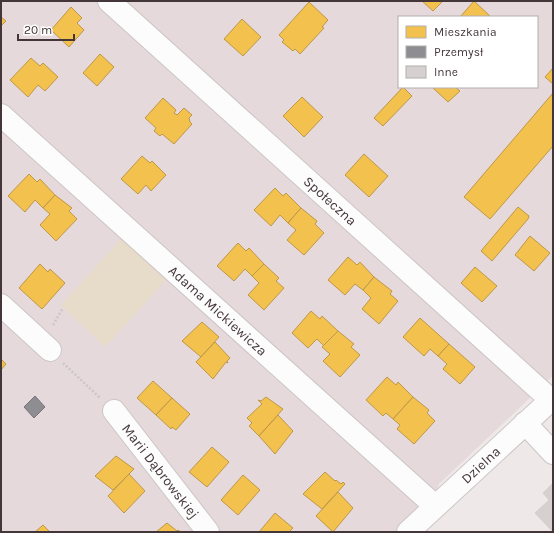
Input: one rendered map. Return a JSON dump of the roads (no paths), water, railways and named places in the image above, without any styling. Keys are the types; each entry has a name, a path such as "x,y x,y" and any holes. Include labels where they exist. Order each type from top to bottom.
{"street":[{"name":"Społeczna","path":"109,1 552,399"},
{"name":"Adama Mickiewicza","path":"1,115 435,506"},
{"path":"1,305 50,350"},
{"name":"Dzielna","path":"408,532 552,399"},
{"name":"Marii Dąbrowskiej","path":"114,411 208,532"},
{"path":"525,423 553,453"}]}
